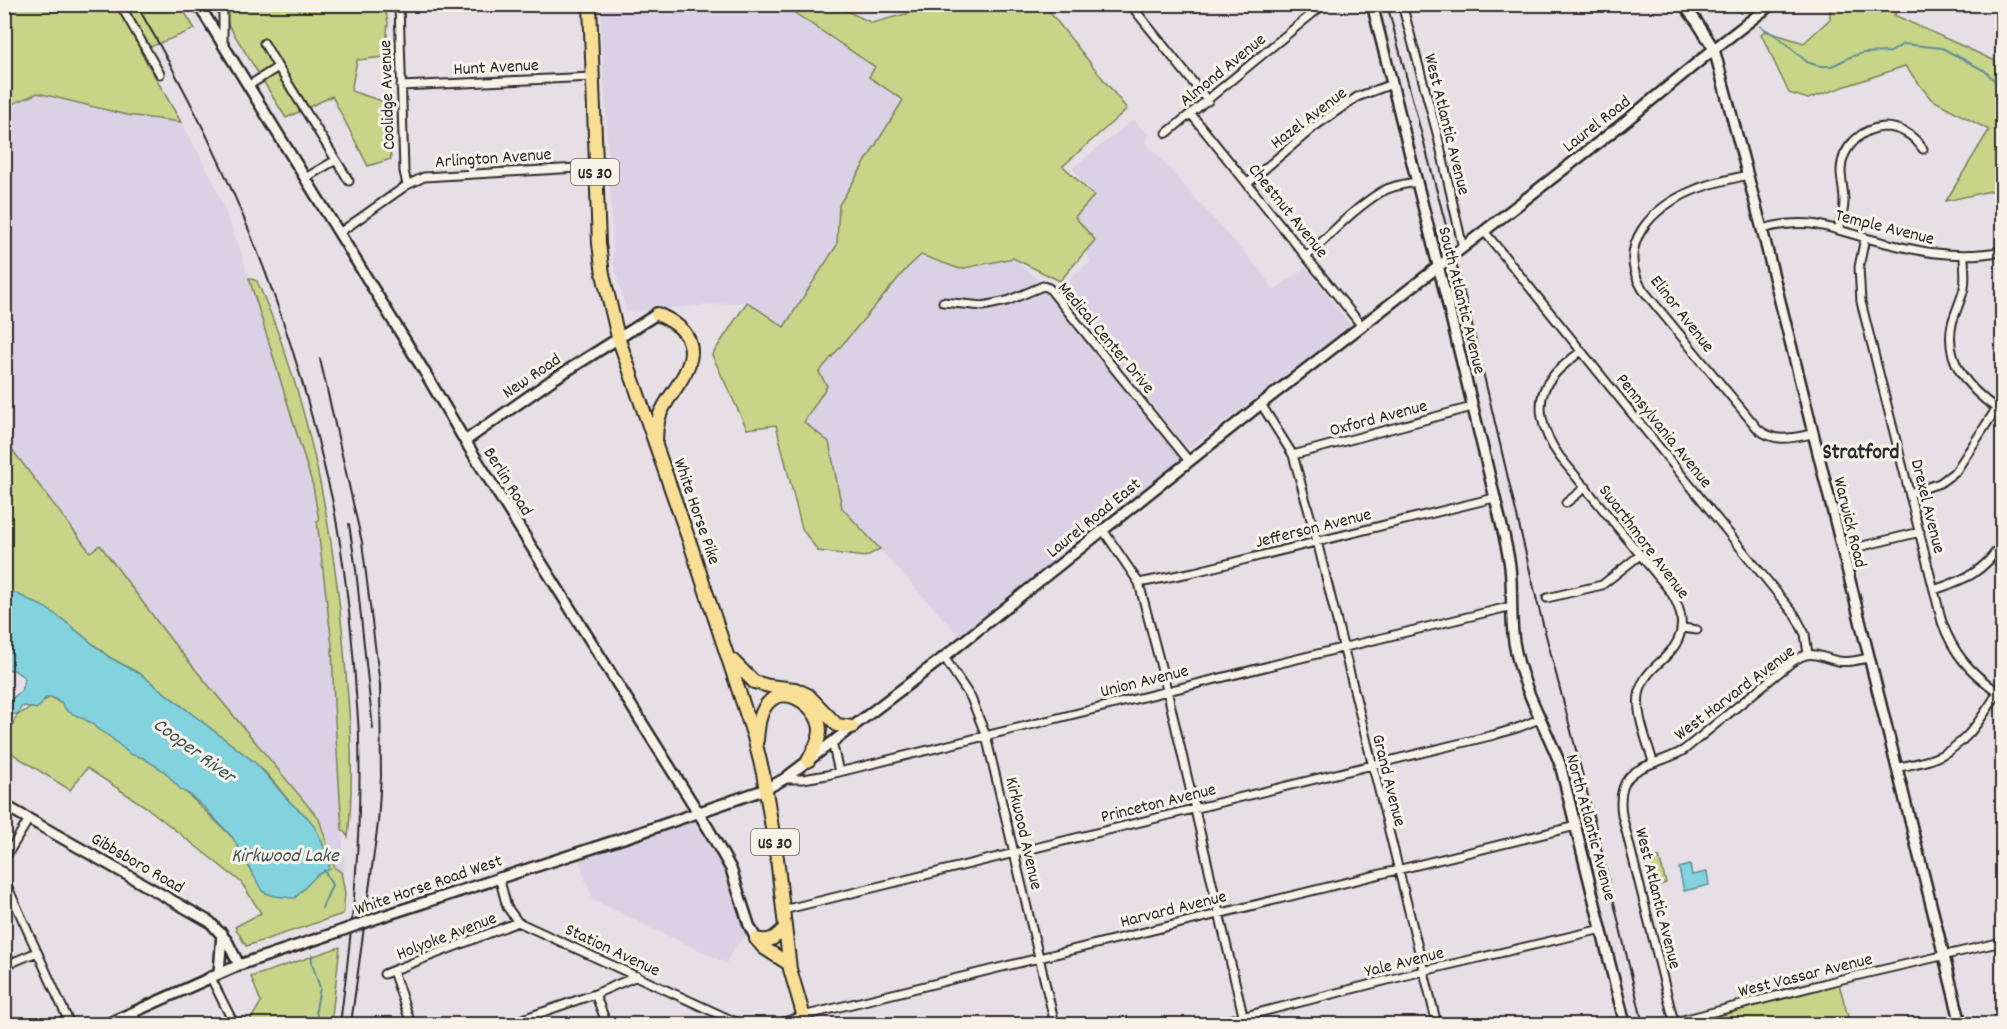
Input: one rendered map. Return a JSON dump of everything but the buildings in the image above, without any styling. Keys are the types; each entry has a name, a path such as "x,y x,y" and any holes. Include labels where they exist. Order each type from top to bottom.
{"highway":[{"name":"White Horse Pike","path":"590,4 595,167 603,274 618,337 757,747 777,858 789,964 805,1020"},
{"path":"655,445 659,417 683,378 691,349 689,338 682,328 672,320 657,314"},
{"path":"728,656 754,682 800,691 808,695 837,725 852,726"},
{"path":"757,747 759,724 768,703 783,695 790,696 805,703 816,716 819,724 819,737 808,761"},
{"path":"756,939 773,940 785,928"},
{"path":"756,939 764,948 789,964"}],"street":[{"path":"120,4 160,74"},
{"name":"Berlin Road","path":"198,4 465,441 699,812 731,870 749,925 756,939"},
{"path":"223,4 223,45"},
{"name":"Coolidge Avenue","path":"399,4 404,171 407,185"},
{"path":"1130,4 1208,101"},
{"name":"Almond Avenue","path":"1167,133 1324,4"},
{"name":"South Atlantic Avenue","path":"1372,4 1494,498 1510,568 1512,606"},
{"name":"Warwick Road","path":"1683,4 1714,49 1762,229 1961,1024"},
{"name":"Laurel Road","path":"1438,267 1772,4"},
{"name":"West Atlantic Avenue","path":"1403,8 1437,133 1463,248"},
{"path":"264,43 349,181"},
{"path":"248,86 278,67"},
{"name":"Hunt Avenue","path":"401,86 592,77"},
{"name":"Hazel Avenue","path":"1248,183 1314,127 1348,103 1357,97 1392,84"},
{"name":"Chestnut Avenue","path":"1191,114 1362,326"},
{"path":"1869,122 1871,130"},
{"path":"1838,230 1844,203 1841,171 1843,159 1853,142 1871,130 1888,128 1904,131 1916,139 1923,149"},
{"path":"305,178 336,160"},
{"name":"Arlington Avenue","path":"339,234 407,185 424,177 595,167"},
{"name":"Elinor Avenue","path":"1748,175 1692,191 1679,197 1652,217 1642,227 1635,244 1634,270 1643,290 1758,429 1768,436 1779,439 1812,434"},
{"path":"1307,256 1381,192 1397,185 1416,182"},
{"name":"Temple Avenue","path":"1762,229 1801,222 1916,251 1964,256 2002,251"},
{"name":"Pennsylvania Avenue","path":"1484,231 1798,619 1805,634 1808,654"},
{"name":"Drexel Avenue","path":"1864,238 1859,267 1862,302 1942,622 1952,646 1971,670 2000,689"},
{"path":"1964,256 1964,287 1951,332 1953,356 1965,381 1997,409"},
{"name":"Laurel Road East","path":"766,789 784,779 944,657 1261,404 1438,267"},
{"name":"Medical Center Drive","path":"943,302 983,306 1007,301 1043,286 1049,288 1189,462"},
{"name":"New Road","path":"465,441 552,380 657,314"},
{"name":"Swarthmore Avenue","path":"1581,351 1549,381 1542,397 1541,408 1550,442 1678,604 1682,616 1682,628 1676,644 1670,653 1651,670 1640,688 1638,702 1653,762"},
{"path":"1910,493 1940,483 1956,471 2002,400"},
{"name":"Grand Avenue","path":"1261,404 1293,455 1317,541 1437,1024"},
{"name":"Oxford Avenue","path":"1293,455 1472,407"},
{"path":"1566,503 1586,487"},
{"name":"Jefferson Avenue","path":"1138,584 1494,498"},
{"path":"1103,530 1138,584 1167,690 1244,1021"},
{"path":"1842,551 1920,532"},
{"path":"1934,590 1975,574 1992,559 2002,543"},
{"path":"1547,598 1602,585 1640,555"},
{"name":"Union Avenue","path":"784,779 802,779 839,772 1512,606"},
{"name":"North Atlantic Avenue","path":"1512,606 1514,643 1526,687 1560,764 1625,1024"},
{"path":"1682,628 1697,630"},
{"name":"West Harvard Avenue","path":"1627,782 1637,770 1684,750 1792,662 1808,654 1817,654 1843,662 1868,658"},
{"name":"Kirkwood Avenue","path":"944,657 971,698 986,736 1055,1024"},
{"path":"1896,768 1936,758 1959,745 1973,731 2000,689"},
{"name":"Princeton Avenue","path":"783,910 1494,735 1539,719"},
{"path":"832,742 839,772"},
{"name":"West Atlantic Avenue","path":"1627,782 1621,799 1622,815 1670,1023"},
{"name":"White Horse Road West","path":"107,1024 239,964 766,789"},
{"name":"Gibbsboro Road","path":"4,805 210,922 222,933 239,964"},
{"path":"4,860 29,819"},
{"name":"Harvard Avenue","path":"778,1024 805,1020 1039,957 1576,826"},
{"path":"500,877 507,906 518,922"},
{"path":"4,879 70,1024"},
{"name":"Holyoke Avenue","path":"384,974 518,922"},
{"name":"Station Avenue","path":"518,922 740,1024"},
{"name":"Yale Avenue","path":"1214,1024 1244,1021 1424,972 1602,929"},
{"path":"222,933 214,975 234,1024"},
{"name":"West Vassar Avenue","path":"1670,1023 1838,980 2002,942"},
{"path":"4,966 37,952"},
{"path":"393,971 411,1024"},
{"path":"508,1024 595,994 637,976"},
{"path":"595,994 607,1024"},
{"path":"133,1013 138,1024"}],"shaded area":[{"path":"752,4 759,9 770,5 783,5 875,67 869,77 903,99 839,205 837,245 784,327 746,302 626,312 614,264 600,5"},
{"path":"38,92 127,115 181,122 213,180 240,249 313,486 319,520 317,522 332,645 345,876 335,868 319,819 171,640 100,546 90,553 5,439 4,107"},
{"path":"1133,120 1149,135 1145,142 1258,268 1274,290 1306,267 1351,326 1188,449 1058,288 1091,261 1084,250 1095,240 1075,217 1094,196 1072,168"},
{"path":"921,255 960,269 1013,258 1054,292 1189,461 964,641 842,508 829,442 804,422 827,386 818,372 907,268"},
{"path":"699,812 731,869 752,932 736,944 726,963 593,900 576,853"}],"green space":[{"path":"5,5 180,5 195,29 140,51 181,122 127,115 38,93 5,107"},
{"path":"216,5 384,5 388,22 385,57 357,60 351,91 385,102 391,159 368,166 332,96 286,118"},
{"path":"783,5 834,5 872,23 939,5 1044,5 1127,109 1063,166 1094,196 1075,217 1095,240 1060,281 1013,258 960,269 921,255 907,268 819,372 827,386 804,422 829,442 842,508 880,549 865,557 818,551 802,529 776,425 747,429 712,355 747,302 784,327 837,245 839,205 903,100 869,77 875,67"},
{"path":"1826,5 1903,5 1894,15 2002,64 2002,190 1946,201 1989,130 1931,99 1905,66 1808,99 1789,93 1761,34 1765,31 1804,43 1830,19 1830,10"},
{"path":"249,278 257,281 293,375 307,424 328,523 342,624 349,715 351,776 348,837 342,829 332,645 317,521 319,520 313,486"},
{"path":"4,439 90,552 100,545 171,640 319,819 335,868 341,872 345,893 343,914 246,946 235,927 261,913 241,882 146,807 87,768 70,790 5,749 5,739 17,715 51,697 164,771 233,838 265,893 325,871 307,817 294,807 267,774 253,761 140,674 109,657 62,619 5,588"},
{"path":"1659,857 1666,883 1652,887 1645,861"},
{"path":"340,947 331,1024 248,1024 261,1002 251,977"},
{"path":"1838,980 1850,1024 1718,1024 1715,1012"}],"water":[{"name":"Kirkwood Lake","path":"5,588 46,608 62,619 109,657 140,674 253,761 289,802 312,823 322,842 330,869 317,875 295,898 266,893 262,891 233,838 205,808 181,790 164,771 143,758 130,754 92,723 67,711 61,702 51,697 45,698 36,709 25,706 21,707 18,714 11,714 7,703 21,691 25,678 14,670 5,669"},
{"path":"1690,865 1692,875 1707,872 1709,885 1684,891 1679,868"}],"waterway":[{"path":"1701,8 1735,10 1742,13"},
{"path":"1760,26 1781,39 1807,62 1819,66 1832,66 1863,53 1891,52 1903,44 1942,48 1985,71 1995,81 2002,97"},
{"name":"Cooper River","path":"322,908 332,885 324,870"},
{"name":"Cooper River","path":"312,955 312,963 320,988 316,1009 318,1024"}],"railway":[{"path":"136,4 167,58 222,168 269,281 307,397 334,507 352,637 359,726 360,778 355,884 340,1024"},
{"path":"1387,4 1468,308 1537,601 1593,815 1643,1024"},
{"path":"320,359 362,542 380,685 381,776 378,823 351,1024"},
{"path":"349,524 373,729"}],"district":[{"name":"Stratford","path":"1861,451"}]}
